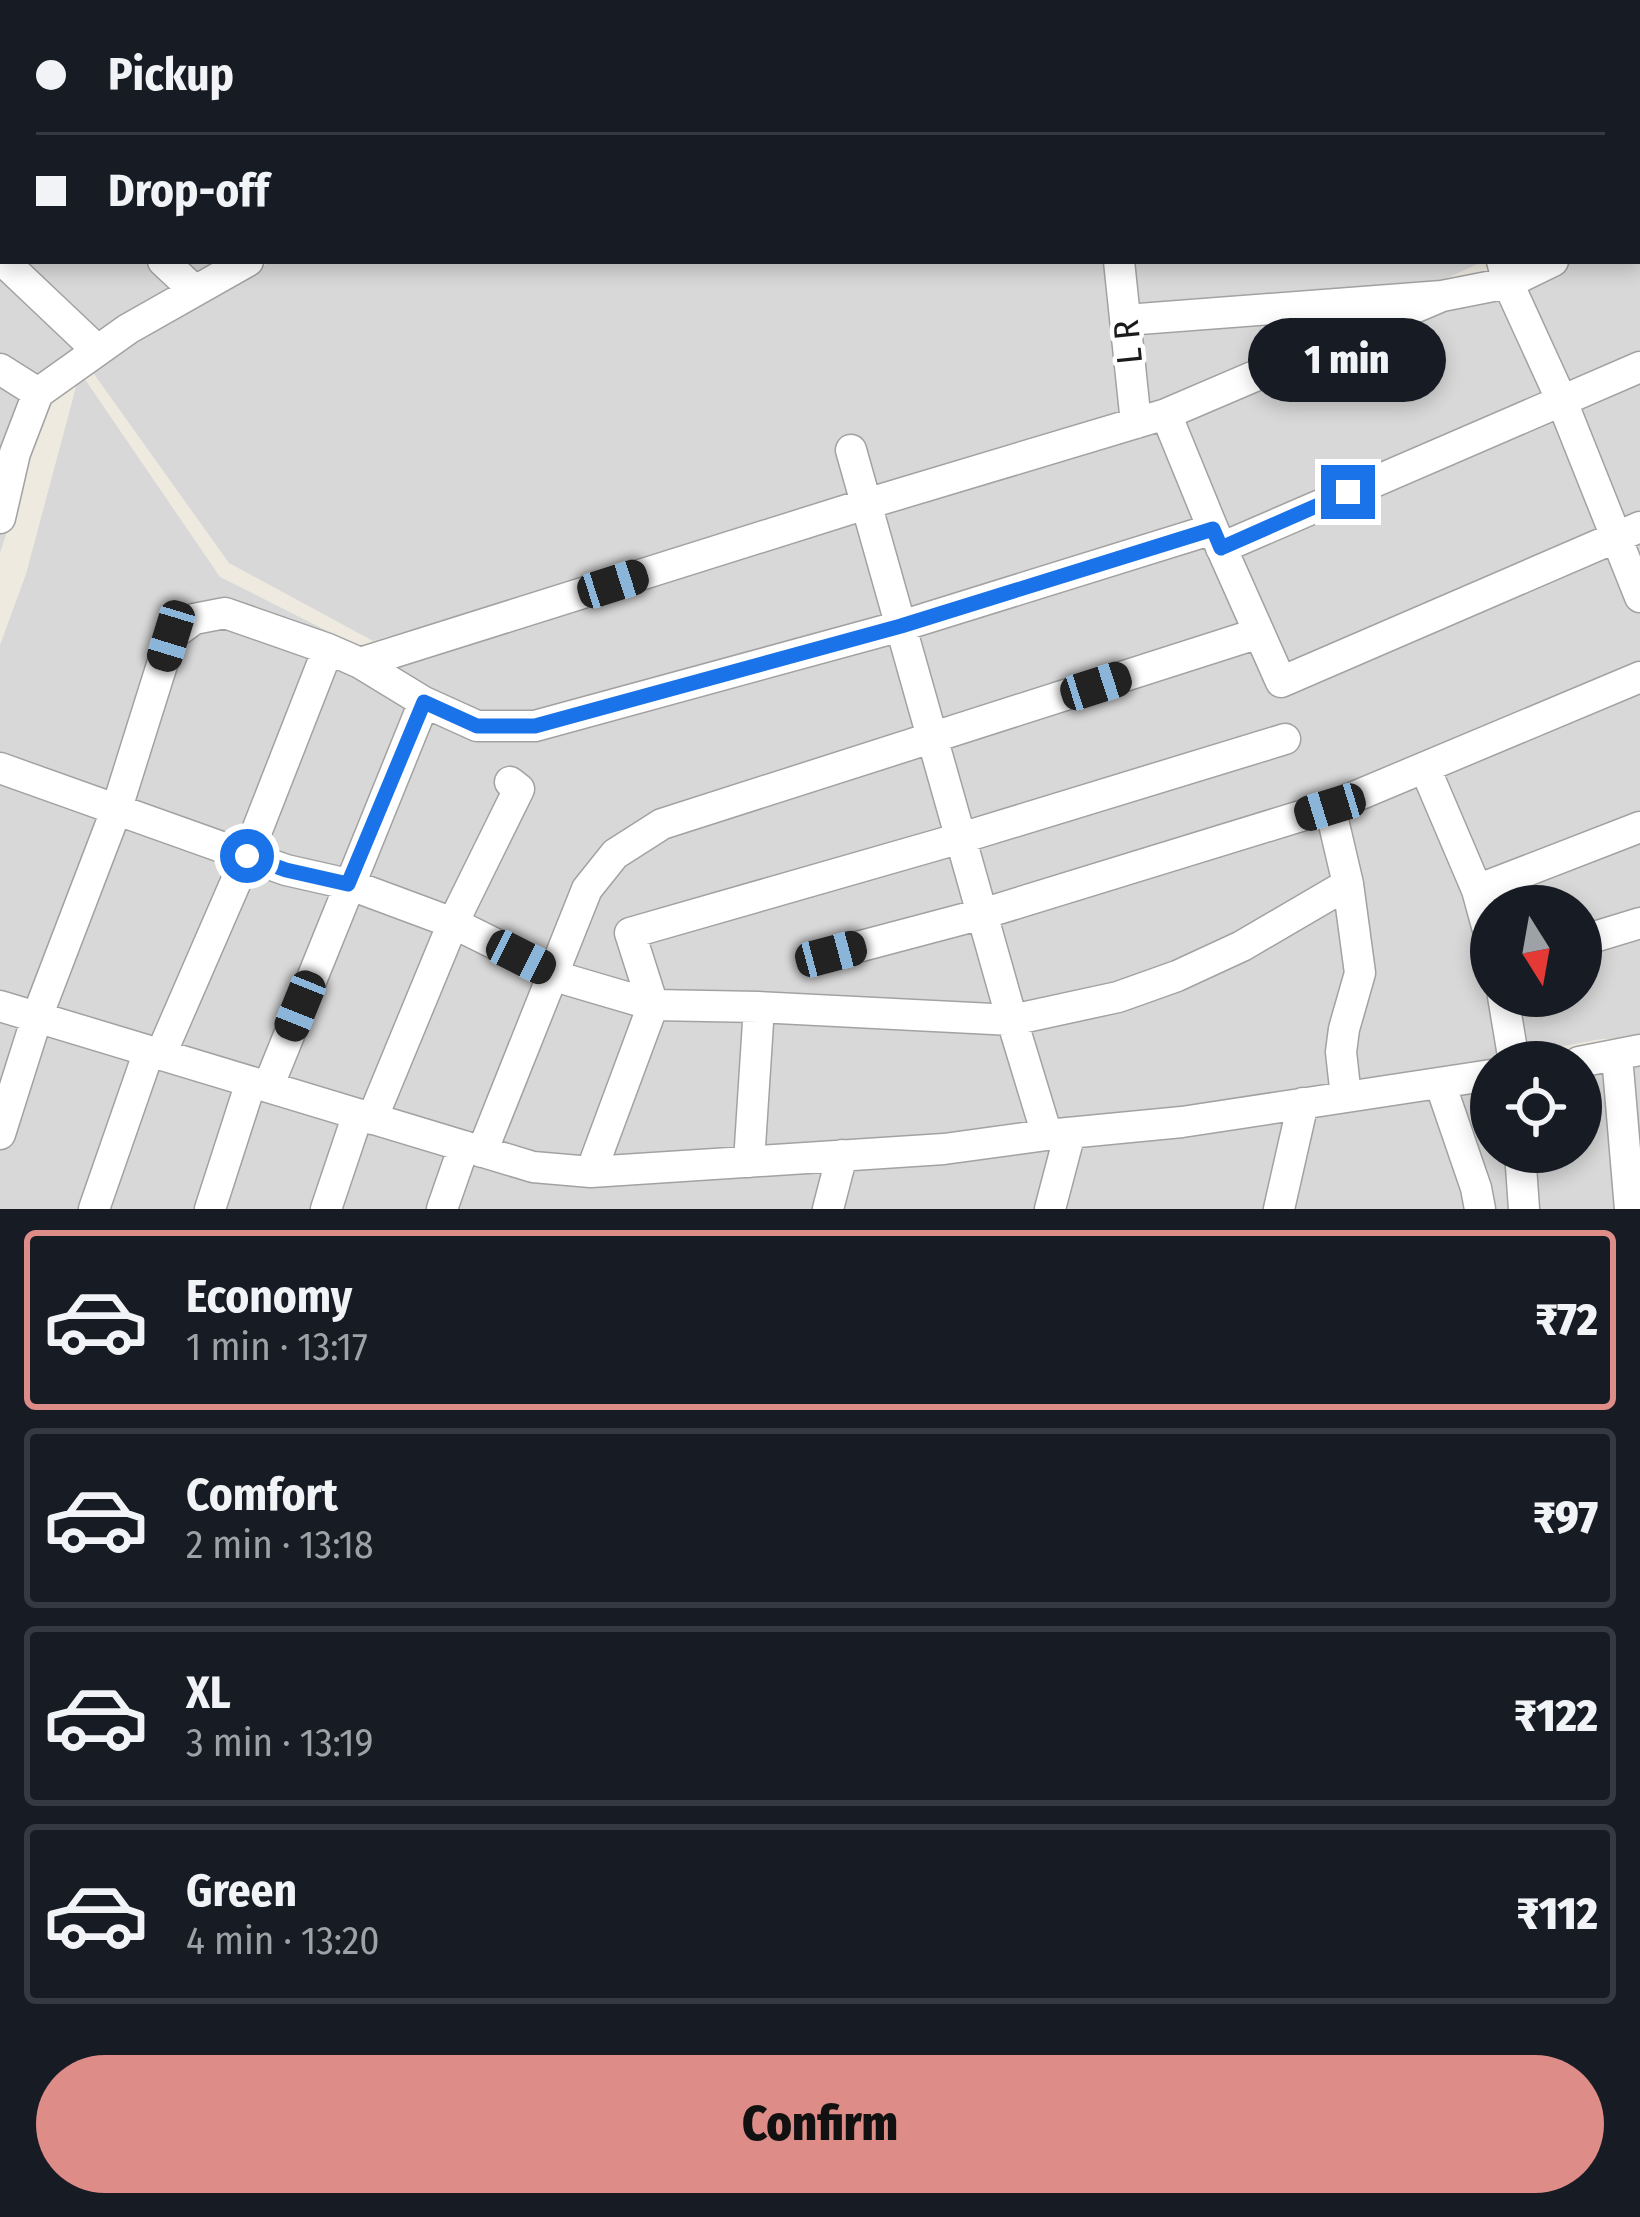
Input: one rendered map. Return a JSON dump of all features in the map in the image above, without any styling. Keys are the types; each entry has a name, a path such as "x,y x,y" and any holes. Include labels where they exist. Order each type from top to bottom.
{"street":[{"path":"6,264 96,349"},
{"path":"167,264 195,291"},
{"path":"0,518 15,453 38,393 96,349 243,264"},
{"name":"L R","path":"1119,264 1136,423"},
{"path":"360,664 1166,414 1442,296 1540,264"},
{"path":"1505,272 1561,399 1628,532 1640,597"},
{"path":"1126,320 1442,296"},
{"path":"0,1135 38,1017 117,808 171,636 194,619 225,613 328,649 477,726 535,726 1217,539 1640,367"},
{"path":"0,369 38,393"},
{"path":"1166,414 1281,682 1628,532"},
{"path":"851,450 1012,1020 1059,1134 1050,1209"},
{"path":"442,1209 555,974 587,889 615,854 662,824 1259,633"},
{"path":"94,1209 155,1052 247,856 328,649"},
{"path":"831,954 982,914 1330,807 1640,677"},
{"path":"210,1209 424,702"},
{"path":"591,1172 653,1005 630,933 1285,739"},
{"path":"0,768 286,870 348,884 454,923 568,980 653,1005 1012,1020 1118,998 1177,976 1242,946 1348,884"},
{"path":"1425,768 1475,885"},
{"path":"326,1209 519,789 510,782"},
{"path":"1330,807 1348,884 1360,973 1341,1052 1346,1097"},
{"path":"1490,885 1640,827"},
{"path":"1602,935 1640,925"},
{"path":"0,1006 533,1167 591,1172 944,1149 1182,1122 1470,1079"},
{"path":"749,1162 759,1007"},
{"path":"1628,1053 1630,1209"},
{"path":"1440,1083 1480,1209"},
{"path":"1279,1209 1304,1103"},
{"path":"828,1209 842,1155"},
{"path":"1521,1173 1524,1209"}],"shaded area":[{"path":"0,264 228,264 34,386 0,364"},
{"path":"267,264 1478,264 1165,409 373,641 229,563 89,367"},
{"path":"1521,264 1640,264 1640,1038 1470,1041 1470,1062 1176,1114 1055,1127 874,508 1174,416"},
{"path":"80,372 220,577 383,659 858,514 1034,1126 841,1147 825,1209 0,1209 0,645 26,574"},
{"path":"0,385 44,417 0,553"},
{"path":"1640,1044 1640,1209 836,1209 848,1161 1470,1072 1470,1173 1602,1173 1602,1050"}],"route":[{"path":"247,856 348,884 424,702 477,726 535,726 901,626 1213,529 1221,548 1348,492"}]}
